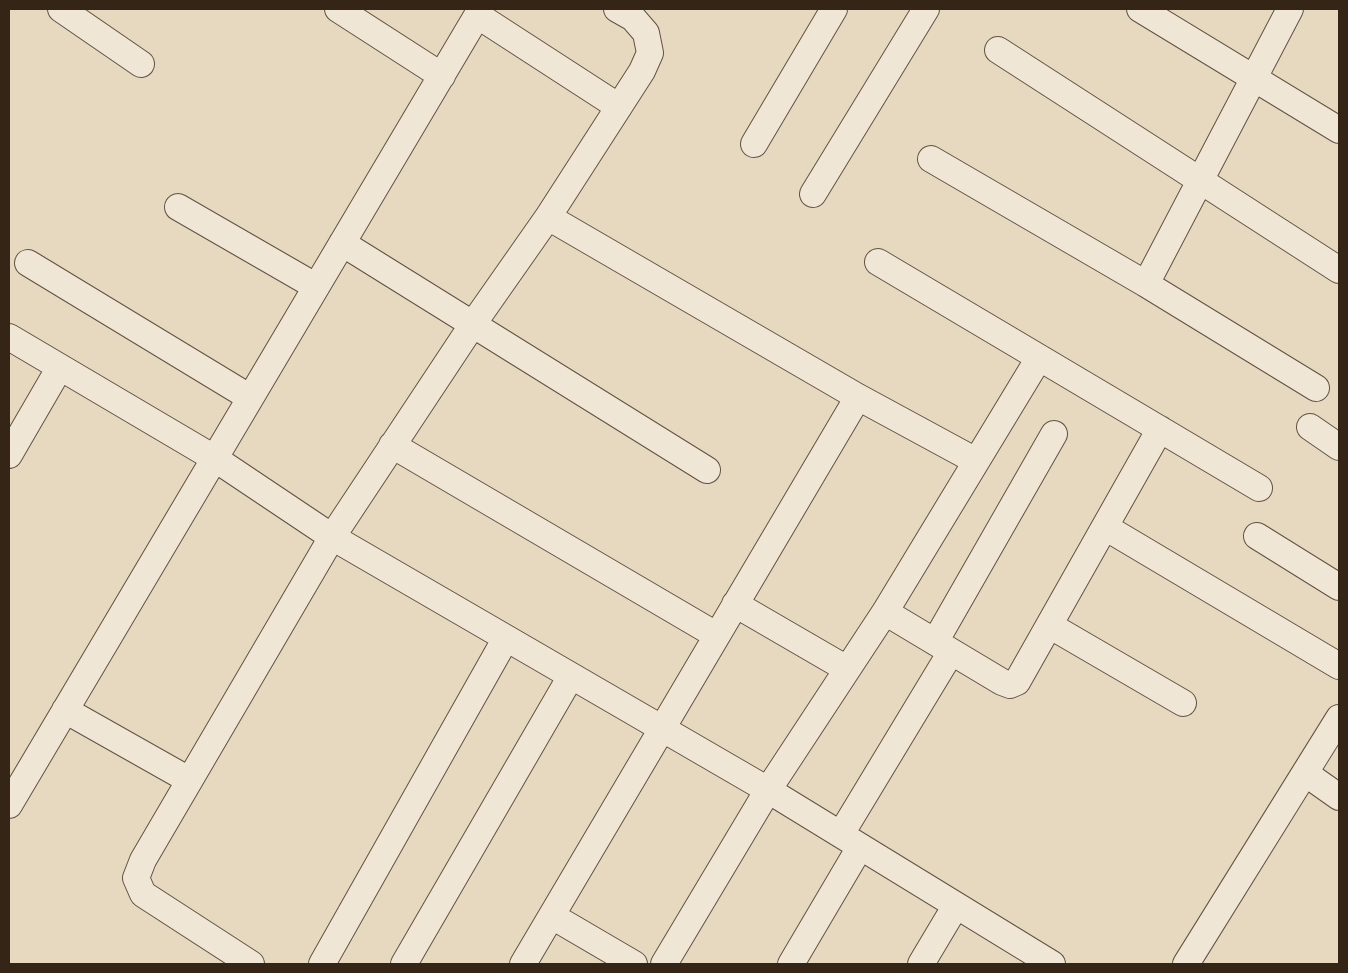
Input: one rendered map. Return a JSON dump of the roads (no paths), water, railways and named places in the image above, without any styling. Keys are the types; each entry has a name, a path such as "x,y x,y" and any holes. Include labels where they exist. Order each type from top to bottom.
{"street":[{"path":"60,9 141,64"},
{"path":"338,9 442,76"},
{"path":"251,964 154,903 143,894 136,878 142,860 332,537 472,324 548,216 642,71 650,53 646,34 633,18 617,9"},
{"path":"754,144 834,9"},
{"path":"813,194 926,9"},
{"path":"1140,9 1339,130"},
{"path":"1146,284 1290,9"},
{"path":"9,805 479,12 619,107"},
{"path":"998,50 1339,270"},
{"path":"931,159 1146,284 1316,388"},
{"path":"178,207 316,286"},
{"path":"548,216 858,397 976,461"},
{"path":"342,243 707,470"},
{"path":"878,262 1259,488"},
{"path":"28,264 249,398"},
{"path":"9,337 214,458 332,537 768,790 955,907 1052,964"},
{"path":"664,964 768,790 885,612 1039,358"},
{"path":"9,455 60,367"},
{"path":"523,964 858,397"},
{"path":"1310,427 1339,446"},
{"path":"885,612 1002,682 1010,685 1017,682 1160,429"},
{"path":"791,964 943,647 1054,434"},
{"path":"392,445 716,635"},
{"path":"1104,527 1339,666"},
{"path":"1257,536 1339,587"},
{"path":"735,604 847,670"},
{"path":"1049,625 1183,704"},
{"path":"322,964 506,638"},
{"path":"404,964 571,676"},
{"path":"65,710 189,780"},
{"path":"1186,964 1339,718"},
{"path":"1305,774 1339,797"},
{"path":"921,964 955,907"},
{"path":"552,916 634,964"}]}
